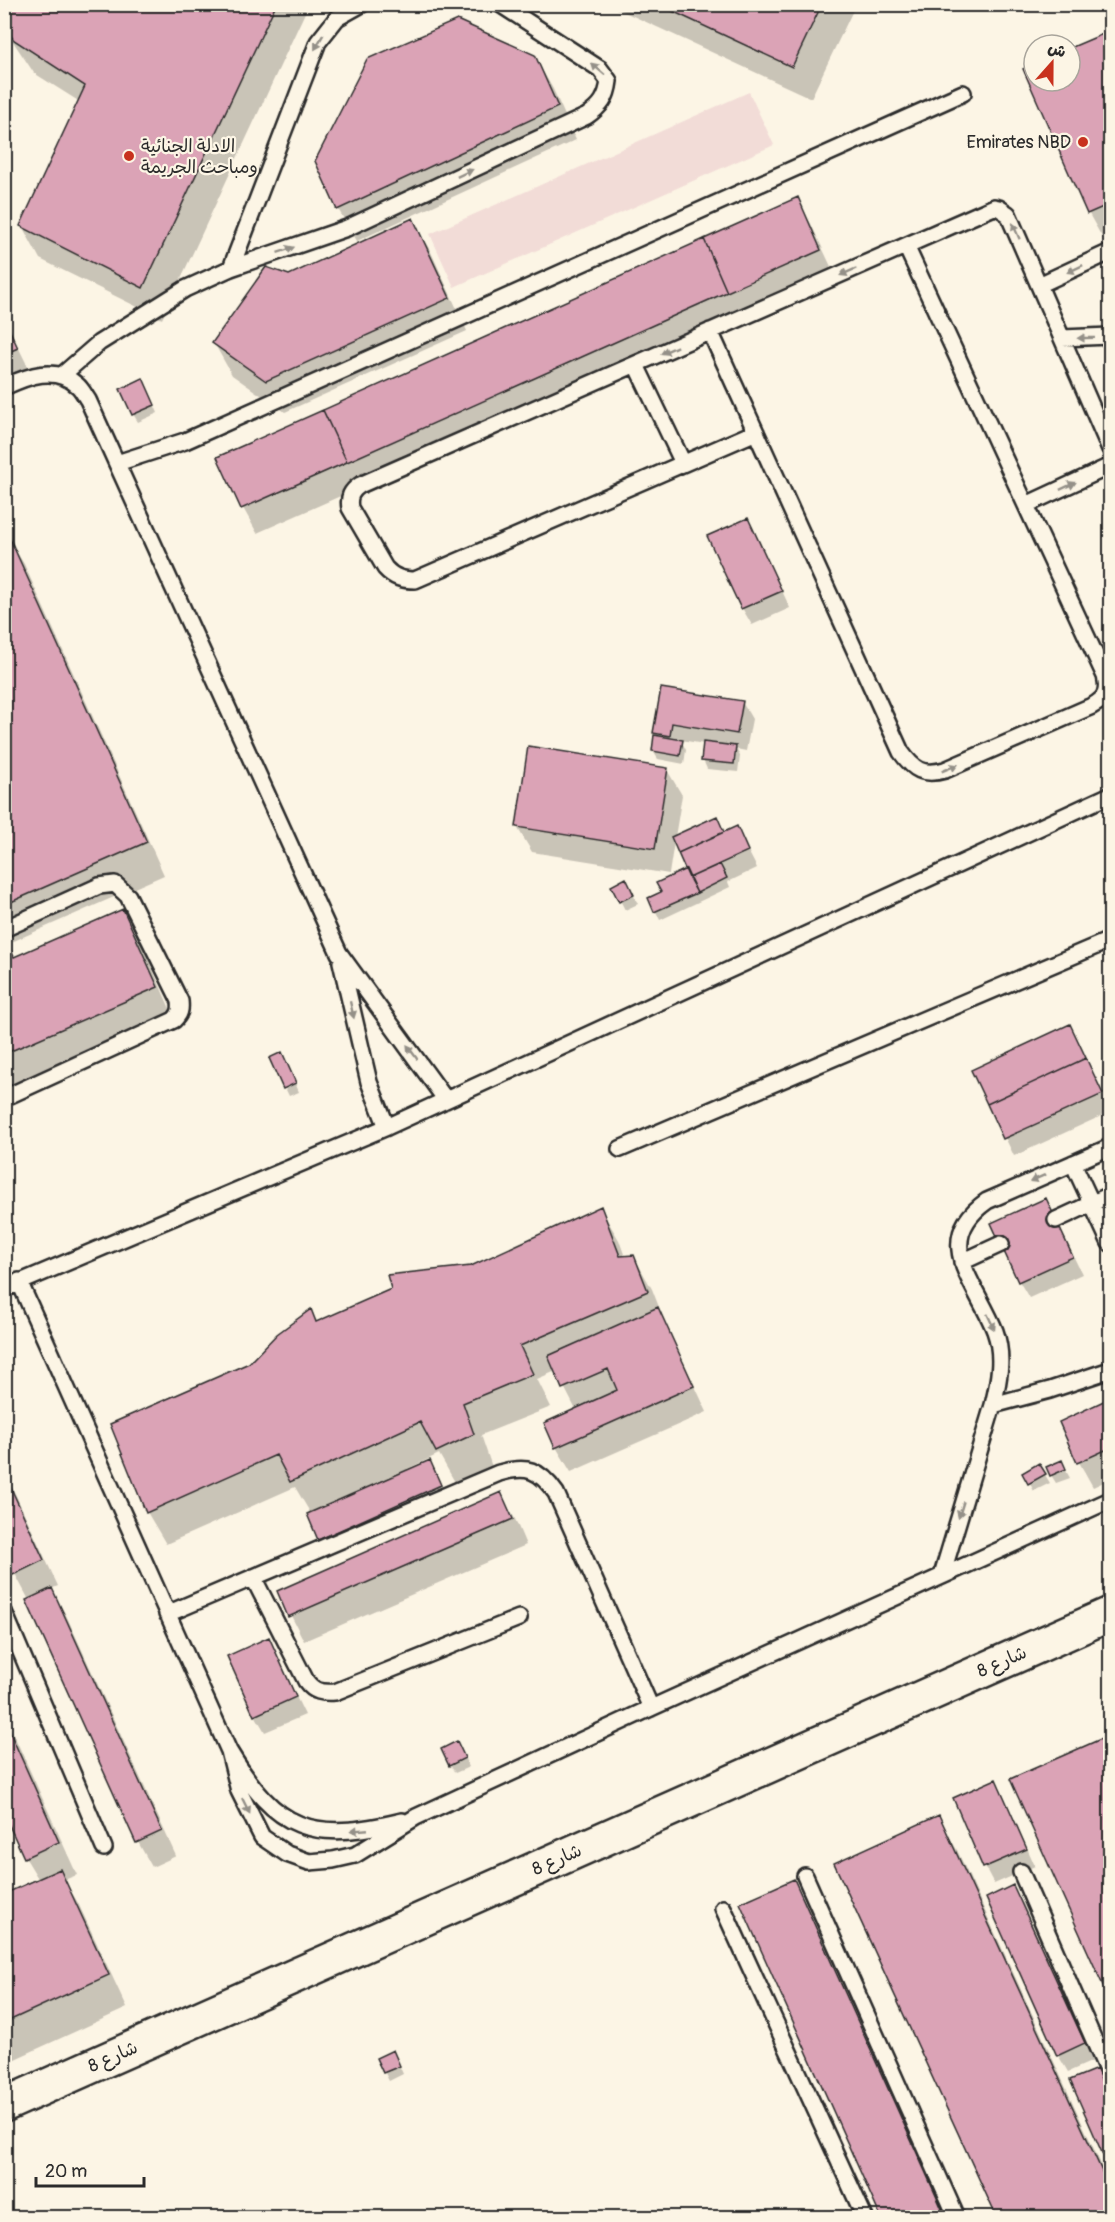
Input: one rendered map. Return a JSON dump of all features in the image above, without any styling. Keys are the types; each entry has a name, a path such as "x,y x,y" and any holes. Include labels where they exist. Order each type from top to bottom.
{"street":[{"name":"شارع 8","path":"4,2105 1110,1614"}],"lane":[{"path":"231,268 316,47 337,18 362,4"},
{"path":"61,376 99,343 185,289 231,268 347,228 587,116 599,107 607,95 609,81 600,69 500,4"},
{"path":"117,463 185,441 963,93"},
{"path":"756,432 416,580 399,578 391,574 350,508 348,501 354,489 360,485 988,208 999,208 1008,214 1110,449"},
{"path":"710,331 901,752 910,764 921,771 931,774 945,770 1101,701 1106,695 1108,686 906,246"},
{"path":"1039,285 1110,252"},
{"path":"1062,338 1110,336"},
{"path":"636,365 683,464"},
{"path":"4,387 28,376 44,373 61,376 77,384 88,400 339,953 369,1082 387,1127"},
{"path":"1102,431 1110,416"},
{"path":"1026,505 1110,466"},
{"path":"4,1288 387,1127 1110,795"},
{"path":"4,929 99,885 115,884 129,896 181,1008 174,1020 4,1098"},
{"path":"620,1149 1110,940"},
{"path":"339,953 446,1100"},
{"path":"942,1575 993,1405 999,1380 1001,1356 996,1332 962,1262 959,1244 962,1226 972,1211 987,1200 1110,1147"},
{"path":"1073,1163 1110,1244"},
{"path":"1056,1220 1110,1194"},
{"path":"962,1262 1001,1244"},
{"path":"20,1281 229,1751 247,1781 281,1816 320,1830 369,1829 416,1817"},
{"path":"993,1405 1050,1390 1110,1370"},
{"path":"167,1614 499,1473 514,1469 532,1470 545,1477 556,1492 651,1708"},
{"path":"229,1751 239,1791 262,1837 287,1854 309,1862 333,1860 355,1854 416,1817 1110,1500"},
{"path":"253,1577 306,1681 318,1692 335,1692 519,1618"},
{"path":"4,1612 104,1848"},
{"path":"1021,1872 1110,2077"},
{"path":"805,1876 957,2217"},
{"path":"723,1908 865,2217"}],"shaded area":[{"path":"749,92 774,145 454,287 430,234"}],"building":[{"name":"الادلة الجنائية ومباحث الجريمة","path":"4,4 276,4 143,288 20,226 85,86 14,40 4,27"},
{"path":"657,4 822,4 792,67"},
{"path":"457,20 535,55 558,107 337,210 315,161 367,59"},
{"name":"Emirates NBD","path":"1110,31 1110,204 1087,214 1034,93 1082,93 1082,43"},
{"path":"798,197 821,250 727,292 704,239"},
{"path":"413,218 450,298 266,381 212,343 266,267 289,275"},
{"path":"704,239 727,292 347,462 323,410"},
{"path":"4,318 18,348 4,354"},
{"path":"143,378 155,405 132,415 120,389"},
{"path":"323,410 347,462 241,509 217,457"},
{"path":"748,518 782,591 741,609 707,536"},
{"path":"6,530 147,842 4,905 4,531"},
{"path":"661,688 743,701 737,734 672,723 670,736 653,733"},
{"path":"654,735 683,740 680,756 652,751"},
{"path":"703,742 736,746 734,764 701,761"},
{"path":"528,746 668,768 655,849 516,827"},
{"path":"717,816 724,832 678,853 671,837"},
{"path":"737,826 748,851 689,878 678,853"},
{"path":"720,864 727,878 697,893 689,878"},
{"path":"686,869 697,893 654,912 648,898 661,892 656,883"},
{"path":"626,878 634,895 619,902 611,886"},
{"path":"123,909 158,987 4,1054 4,942 7,941 14,957"},
{"path":"1070,1024 1086,1058 987,1104 971,1070"},
{"path":"282,1052 296,1083 283,1089 269,1058"},
{"path":"1086,1058 1103,1094 1003,1139 987,1104"},
{"path":"1046,1198 1073,1257 1018,1282 991,1223"},
{"path":"601,1206 620,1256 634,1255 648,1291 520,1346 533,1374 463,1403 474,1434 436,1452 420,1422 290,1482 276,1455 146,1513 110,1424 249,1363 277,1334 311,1309 316,1322 391,1289 387,1275 471,1266"},
{"path":"658,1307 694,1386 555,1448 544,1423 617,1390 608,1369 562,1389 548,1356"},
{"path":"1110,1398 1110,1448 1077,1463 1059,1422"},
{"path":"430,1460 441,1485 318,1540 307,1514"},
{"path":"1062,1460 1066,1469 1050,1476 1046,1467"},
{"path":"1039,1463 1046,1474 1028,1484 1022,1473"},
{"path":"4,1473 44,1560 13,1575 4,1557"},
{"path":"501,1492 513,1519 288,1617 277,1591"},
{"path":"52,1588 162,1831 136,1843 26,1600"},
{"path":"269,1637 296,1697 254,1716 227,1656"},
{"path":"4,1719 59,1842 24,1858 4,1814"},
{"path":"1110,1735 1110,2001 1010,1779"},
{"path":"457,1741 465,1758 449,1766 441,1749"},
{"path":"996,1779 1027,1849 983,1868 953,1798"},
{"path":"939,1815 1110,2189 1110,2218 997,2218 834,1863"},
{"path":"60,1869 109,1975 4,2023 4,1894"},
{"path":"794,1879 946,2218 881,2218 740,1903"},
{"path":"1013,1885 1085,2043 1057,2056 986,1898"},
{"path":"393,2050 400,2066 383,2073 376,2058"},
{"path":"1097,2069 1110,2099 1110,2171 1070,2080"}],"place":[{"name":"Emirates NBD","path":"1083,142"},
{"name":"الادلة الجنائية ومباحث الجريمة","path":"129,156"}]}
